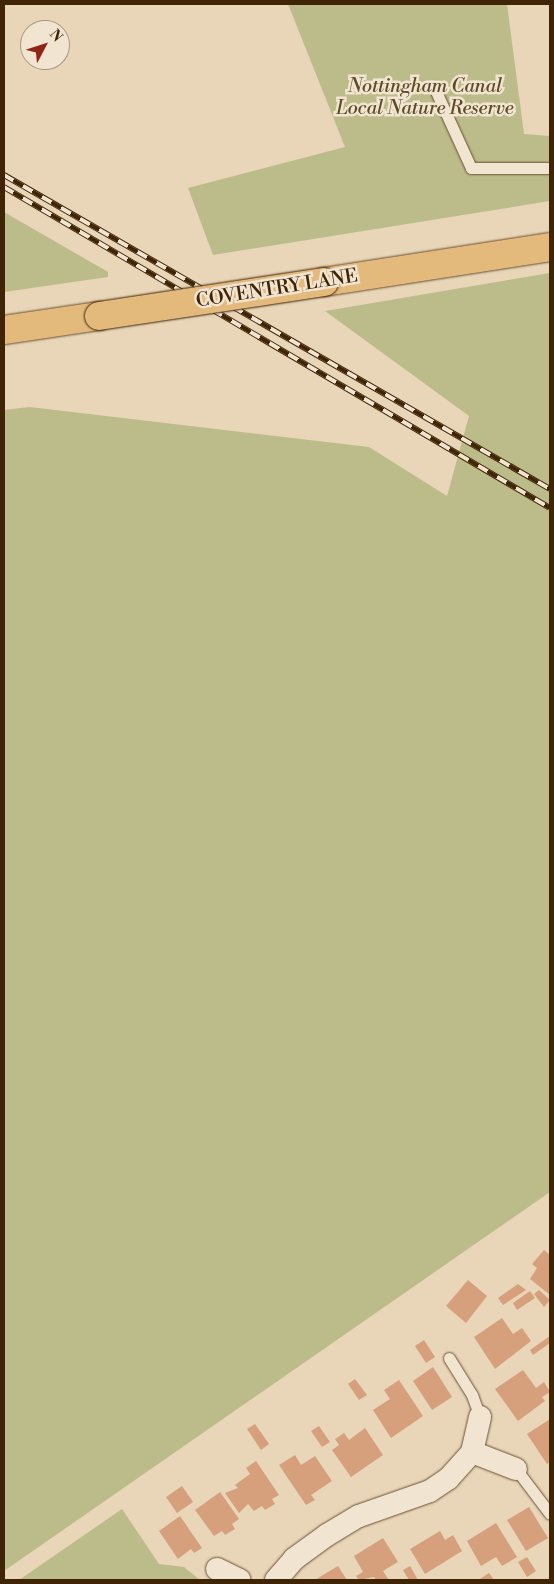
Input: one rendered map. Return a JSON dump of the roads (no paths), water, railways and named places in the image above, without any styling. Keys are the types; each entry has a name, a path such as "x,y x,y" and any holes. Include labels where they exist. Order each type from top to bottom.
{"main road":[{"name":"COVENTRY LANE","path":"4,330 550,247"}],"street":[{"path":"276,1580 294,1560 359,1516 430,1491 448,1479 472,1452 480,1417"},
{"path":"472,1452 516,1468"},
{"path":"217,1569 240,1580"}],"lane":[{"path":"434,87 470,168 550,168"},
{"path":"449,1358 472,1395 480,1417"},
{"path":"516,1468 550,1514"}],"railway":[{"path":"4,175 550,489"},
{"path":"4,187 550,508"}],"park label":[{"name":"Nottingham Canal Local Nature Reserve","path":"425,98"}]}
